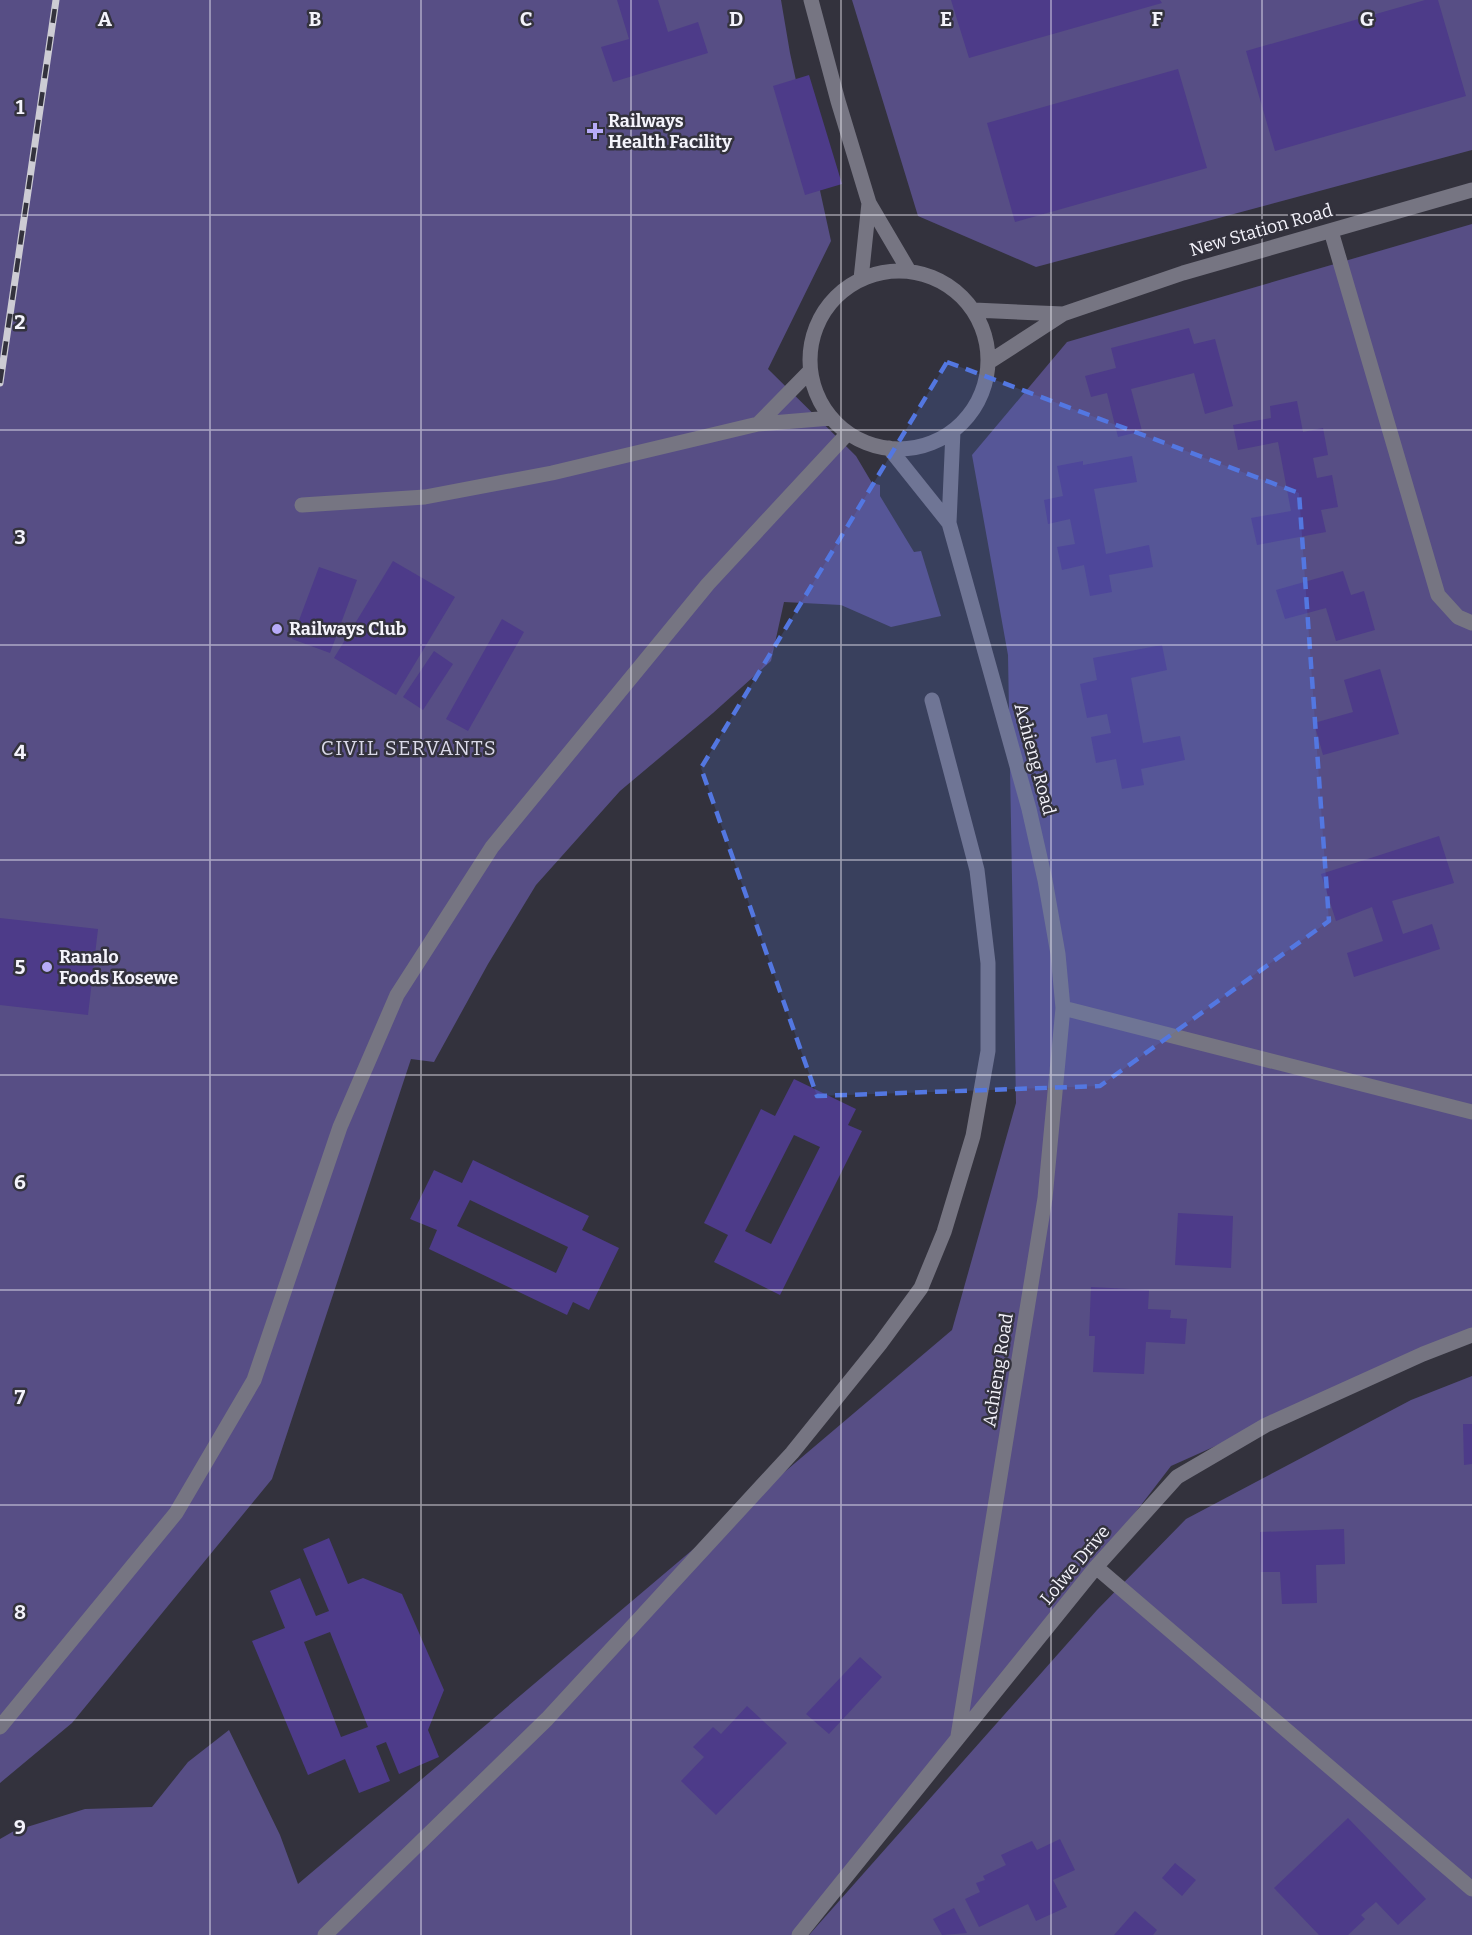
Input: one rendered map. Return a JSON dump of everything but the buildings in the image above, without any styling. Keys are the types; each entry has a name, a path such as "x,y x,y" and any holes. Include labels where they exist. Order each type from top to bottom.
{"street":[{"path":"811,0 869,204 909,271"},
{"name":"New Station Road","path":"989,362 1063,314 1183,273 1472,190"},
{"path":"861,279 869,204"},
{"path":"1331,231 1438,595 1458,617 1472,623"},
{"path":"909,271 928,275 962,295 983,326 988,344 989,362 984,388 972,412 953,431 933,442 911,448 889,448 868,443 848,433 831,418 821,404 810,371 811,343 821,316 838,295 861,279 884,272 909,271"},
{"name":"New Station Road","path":"974,310 1063,314"},
{"path":"758,424 810,371"},
{"path":"302,505 425,497 552,473 758,424 831,418"},
{"path":"949,523 953,431"},
{"path":"0,1726 176,1513 254,1380 340,1127 397,995 492,847 708,584 848,433"},
{"path":"889,448 949,523"},
{"name":"Achieng Road","path":"949,523 1029,809 1056,944 1063,1008 1045,1198 958,1736"},
{"path":"325,1935 547,1719 784,1461 880,1344 921,1288 945,1232 973,1136 988,1051 988,963 977,870 932,700"},
{"path":"1063,1008 1472,1112"},
{"name":"Lolwe Drive","path":"799,1935 1096,1567 1177,1478 1266,1425 1423,1354 1472,1335"},
{"path":"1096,1567 1472,1889"}],"highlighted area":[{"path":"947,362 1299,493 1329,921 1100,1086 817,1096 701,768"}],"shaded area":[{"path":"0,0 781,0 790,53 831,241 768,369 856,456 872,483 880,485 880,496 914,552 921,551 941,616 891,627 841,605 784,602 771,661 620,791 536,885 488,964 434,1062 411,1059 272,1479 72,1723 0,1783"},
{"path":"852,0 1472,0 1472,150 1036,267 918,216"},
{"path":"1472,224 1472,1331 1171,1466 1043,1633 799,1935 0,1935 0,1839 14,1831 85,1809 152,1807 188,1762 229,1730 280,1835 298,1884 952,1330 1016,1103 1008,655 972,455 1067,342"},
{"path":"1472,1376 1472,1935 809,1935 1097,1610 1186,1519 1411,1400"}],"railway":[{"path":"0,383 56,0"}],"place":[{"name":"Railways Health Facility","path":"595,131"},
{"name":"Railways Club","path":"277,629"},
{"name":"Ranalo Foods Kosewe","path":"47,967"}],"district":[{"name":"CIVIL SERVANTS","path":"409,748"}]}
